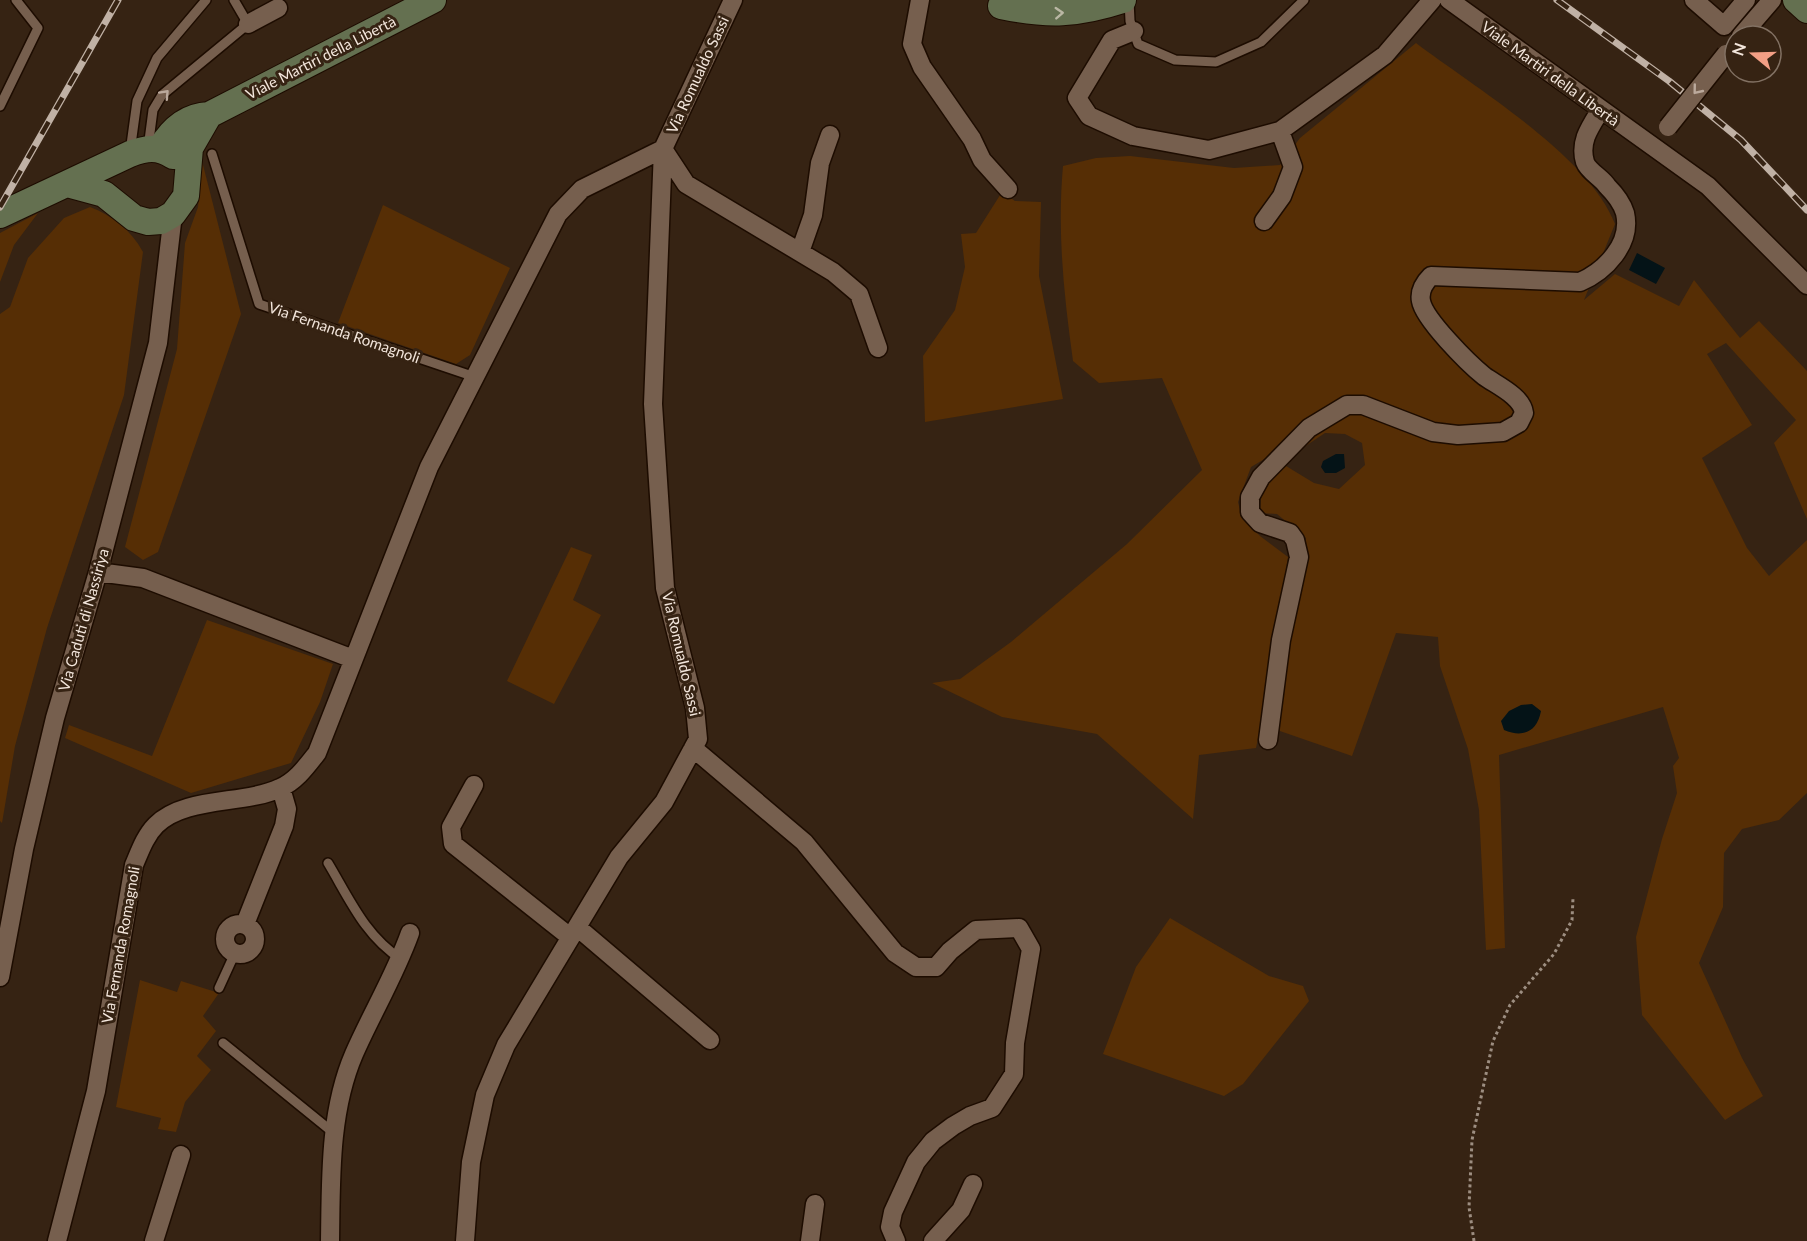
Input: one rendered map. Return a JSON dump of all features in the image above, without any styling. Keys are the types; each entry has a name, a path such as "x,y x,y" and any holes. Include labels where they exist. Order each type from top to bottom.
{"main road":[{"name":"Viale Martiri della Libertà","path":"123,210 116,198 113,185 116,172 141,152 196,116 209,115 433,0"},
{"path":"1001,6 1039,14 1070,12 1123,0"},
{"path":"1796,0 1807,10"},
{"path":"67,183 104,194 134,218 148,222 161,220 173,214 186,196 186,173 190,148 209,115"},
{"name":"Viale Martiri della Libertà","path":"0,215 67,183 141,152"},
{"path":"141,152 176,158 186,173"}],"street":[{"name":"Via Romualdo Sassi","path":"465,1241 471,1162 485,1095 506,1045 619,857 664,802 698,739 695,708 665,588 653,404 663,149 733,0"},
{"path":"920,0 912,44 922,67 972,139 982,160 1008,189"},
{"path":"1134,31 1112,40 1077,98 1089,116 1133,136 1209,150 1280,131 1385,56 1432,0"},
{"name":"Viale Martiri della Libertà","path":"1449,0 1600,111 1653,145 1708,186 1807,285"},
{"path":"1694,0 1724,26 1746,0"},
{"path":"1751,24 1772,0"},
{"path":"248,24 278,8"},
{"path":"1653,145 1723,58"},
{"path":"1268,740 1281,640 1299,557 1295,540 1290,533 1260,524 1250,512 1250,497 1261,477 1309,428 1347,405 1363,405 1433,432 1458,435 1503,432 1519,423 1524,413 1519,401 1482,375 1458,352 1424,310 1420,294 1431,276 1580,282 1602,270 1611,262 1622,237 1625,214 1606,184 1586,164 1583,140 1600,111"},
{"path":"1264,221 1282,196 1293,167 1280,131"},
{"path":"800,252 813,216 820,163 830,135"},
{"name":"Via Romualdo Sassi","path":"663,149 686,184 833,272 859,294 878,348"},
{"name":"Via Fernanda Romagnoli","path":"57,1241 96,1091 134,865 143,841 157,824 178,810 261,795 281,788 301,774 317,753 429,467 558,214 582,189 663,149"},
{"name":"Via Caduti di Nassiriya","path":"0,977 24,849 55,718 98,572 158,343 165,263 173,214"},
{"name":"Via Caduti di Nassiriya","path":"148,222 165,263"},
{"path":"98,572 143,578 353,659"},
{"path":"693,748 804,842 895,953 916,967 936,967 950,951 976,930 1019,928 1030,949 1015,1042 1014,1074 992,1108 970,1116 953,1126 933,1141 916,1162 893,1212 890,1227 896,1241"},
{"path":"474,785 451,827 453,844 573,932 710,1040"},
{"path":"235,953 226,945 226,934 233,925 245,924 284,826 287,809 281,788"},
{"path":"330,1241 335,1134 340,1096 353,1056 401,958 410,933"},
{"path":"154,1241 181,1155"},
{"path":"933,1241 961,1210 973,1184"},
{"path":"810,1241 815,1204"}],"lane":[{"path":"0,106 2,95 38,28 16,0"},
{"path":"141,152 136,101 157,58 206,0"},
{"path":"141,152 153,110 162,95 248,24 234,0"},
{"path":"1129,0 1138,44 1175,60 1216,62 1261,42 1304,0"},
{"name":"Via Fernanda Romagnoli","path":"212,154 259,304 475,377"},
{"path":"328,863 371,935 384,948 401,958"},
{"path":"219,988 235,953"},
{"path":"222,1043 335,1134"}],"path":[{"path":"1474,1241 1468,1207 1472,1140 1493,1041 1510,1005 1554,954 1572,920 1573,898"}],"shaded area":[{"path":"1416,43 1528,124 1581,173 1601,199 1615,224 1584,300 1615,274 1679,306 1694,280 1740,338 1759,321 1807,371 1807,519 1774,443 1796,420 1726,343 1707,354 1752,425 1702,458 1747,548 1769,576 1807,540 1807,793 1779,820 1742,829 1724,853 1723,907 1699,963 1742,1058 1763,1096 1725,1120 1642,1015 1636,937 1662,839 1677,793 1673,766 1679,758 1663,707 1499,755 1505,948 1486,950 1479,810 1468,749 1440,666 1438,637 1396,633 1352,756 1277,730 1306,538 1277,514 1260,513 1262,483 1286,466 1314,483 1339,489 1365,465 1362,443 1345,434 1325,433 1304,447 1276,452 1251,467 1238,502 1242,518 1260,536 1288,557 1269,684 1256,748 1199,755 1193,819 1097,734 1002,717 932,683 960,679 1011,642 1127,544 1202,470 1162,378 1099,383 1073,361 1062,264 1063,166 1096,158 1130,156 1234,168 1280,165 1300,138"},
{"path":"202,161 241,314 158,552 143,560 125,547 177,349 185,243 198,207"},
{"path":"1002,192 1015,201 1041,202 1039,276 1063,399 925,422 923,356 955,310 965,267 961,234 976,233"},
{"path":"383,205 510,268 470,355 456,364 338,323"},
{"path":"90,207 121,225 143,252 124,395 47,628 15,746 2,823 0,821 0,314 10,307 28,258 64,218"},
{"path":"38,213 14,245 0,282 0,233"},
{"path":"1637,253 1665,268 1656,284 1629,270"},
{"path":"1336,454 1344,454 1345,468 1336,473 1325,473 1321,467 1323,461"},
{"path":"571,547 592,555 573,600 601,615 554,704 507,681"},
{"path":"207,620 333,664 320,702 291,763 191,793 65,738 69,725 152,756"},
{"path":"1532,704 1541,711 1536,724 1523,733 1504,730 1501,721 1509,711 1521,705"},
{"path":"1170,918 1269,976 1303,986 1309,1001 1243,1084 1224,1096 1103,1054 1136,967"},
{"path":"140,980 177,992 181,981 219,993 203,1016 216,1031 197,1056 211,1070 185,1102 176,1132 158,1129 161,1118 116,1107"}],"railway":[{"path":"0,207 118,0"},
{"path":"1557,0 1669,81 1741,140 1807,210"}]}
